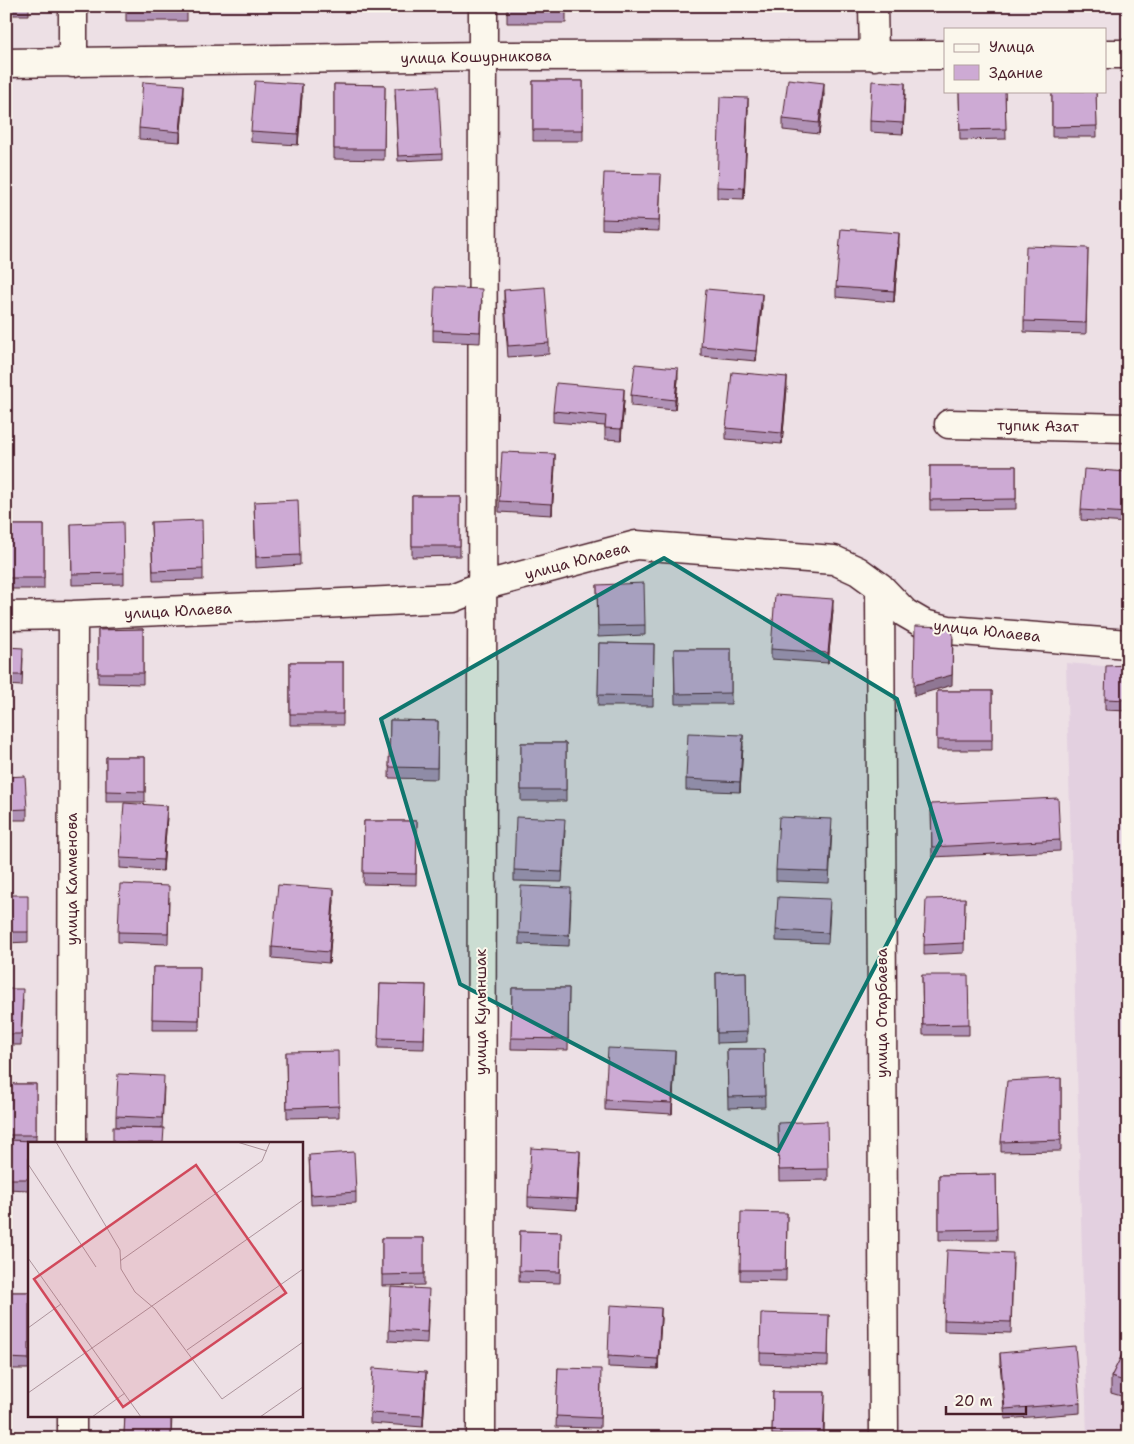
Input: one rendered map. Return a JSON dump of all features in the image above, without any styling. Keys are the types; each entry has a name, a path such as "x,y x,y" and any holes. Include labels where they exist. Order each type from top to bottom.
{"street":[{"path":"73,6 73,63"},
{"path":"483,6 483,56"},
{"path":"873,6 874,56"},
{"path":"1106,54 1128,54"},
{"name":"улица Кошурникова","path":"6,63 483,56 944,55"},
{"name":"улица Кулыншак","path":"480,1438 483,56"},
{"name":"тупик Азат","path":"949,424 1128,428"},
{"name":"улица Юлаева","path":"6,616 73,615 452,598 482,586 636,545 834,560 858,571 880,588 905,613 924,624 949,630 1128,644"},
{"name":"улица Отарбаева","path":"880,588 884,1438"},
{"name":"улица Калменова","path":"72,1142 73,615"},
{"path":"72,1416 72,1438"}],"highlighted area":[{"path":"664,558 897,699 941,841 778,1151 460,984 381,719"}],"shaded area":[{"path":"1066,663 1128,668 1128,1438 1087,1438"}],"building":[{"path":"126,6 187,6 187,10 126,10"},
{"path":"566,6 566,7 507,7"},
{"path":"788,79 824,83 819,123 783,119"},
{"path":"255,81 302,84 298,134 251,131"},
{"path":"533,81 583,81 583,130 533,130"},
{"path":"872,81 905,83 903,123 870,121"},
{"path":"143,82 184,85 180,132 139,128"},
{"path":"334,84 385,85 384,149 334,149"},
{"path":"438,86 442,154 398,156 395,88"},
{"path":"959,92 1005,92 1006,129 960,130"},
{"path":"1052,92 1096,92 1097,126 1052,127"},
{"path":"720,97 748,98 744,188 717,187"},
{"path":"604,173 661,174 659,221 602,219"},
{"path":"841,229 899,233 894,291 836,287"},
{"path":"1026,246 1088,248 1086,323 1024,321"},
{"path":"435,287 482,289 480,332 433,330"},
{"path":"545,287 549,343 508,346 504,290"},
{"path":"706,289 762,294 756,351 701,346"},
{"path":"635,364 678,368 675,400 631,395"},
{"path":"732,372 787,377 782,433 726,428"},
{"path":"556,383 624,389 621,429 605,428 606,416 553,411"},
{"path":"502,452 555,454 552,504 499,501"},
{"path":"930,466 1016,466 1016,499 930,500"},
{"path":"1084,469 1128,472 1128,513 1081,510"},
{"path":"412,496 460,496 460,546 412,546"},
{"path":"298,500 300,555 256,557 254,502"},
{"path":"202,520 203,569 153,571 151,522"},
{"path":"123,522 124,573 72,574 71,524"},
{"path":"6,525 44,525 44,578 6,578"},
{"path":"644,583 645,625 598,626 597,585"},
{"path":"775,595 833,599 828,653 771,649"},
{"path":"915,626 953,627 952,675 914,685"},
{"path":"143,629 143,673 98,673 98,630"},
{"path":"599,643 654,644 653,696 598,695"},
{"path":"6,647 23,648 22,675 6,675"},
{"path":"674,649 731,649 731,693 675,694"},
{"path":"290,662 343,662 343,714 290,714"},
{"path":"1128,665 1128,700 1105,699 1106,666"},
{"path":"937,691 992,691 992,740 937,740"},
{"path":"390,720 438,721 437,768 389,767"},
{"path":"688,733 743,735 740,782 686,779"},
{"path":"521,743 566,743 566,790 521,790"},
{"path":"106,757 145,757 145,792 106,791"},
{"path":"25,776 27,809 6,810 6,777"},
{"path":"1058,798 1060,840 932,847 931,804"},
{"path":"124,803 167,806 163,860 120,858"},
{"path":"516,817 565,819 562,872 514,870"},
{"path":"779,817 832,819 829,872 776,870"},
{"path":"364,821 417,821 416,874 363,873"},
{"path":"120,884 169,886 168,933 118,932"},
{"path":"278,885 334,889 329,952 272,947"},
{"path":"521,886 571,888 569,935 519,933"},
{"path":"6,895 28,895 28,932 6,932"},
{"path":"778,897 830,899 828,933 776,930"},
{"path":"965,898 964,943 924,945 926,899"},
{"path":"153,967 200,967 199,1020 152,1019"},
{"path":"746,972 747,1032 717,1033 716,973"},
{"path":"922,975 968,975 969,1024 923,1025"},
{"path":"380,984 426,985 424,1039 378,1038"},
{"path":"512,988 569,988 568,1039 511,1038"},
{"path":"6,989 23,989 21,1034 6,1034"},
{"path":"608,1048 675,1051 672,1103 605,1100"},
{"path":"727,1049 764,1049 765,1096 728,1097"},
{"path":"338,1051 339,1106 287,1108 286,1052"},
{"path":"118,1074 164,1076 162,1118 116,1116"},
{"path":"1061,1078 1061,1140 1001,1142 1007,1081"},
{"path":"6,1084 36,1084 36,1135 6,1135"},
{"path":"827,1121 828,1169 779,1170 778,1123"},
{"path":"113,1127 164,1128 163,1142 113,1142"},
{"path":"6,1140 37,1141 28,1142 28,1179 6,1179"},
{"path":"531,1148 580,1151 577,1199 528,1197"},
{"path":"354,1152 356,1192 311,1195 309,1155"},
{"path":"996,1174 997,1229 939,1230 939,1175"},
{"path":"741,1212 787,1213 786,1270 740,1270"},
{"path":"520,1231 561,1232 560,1272 519,1271"},
{"path":"382,1238 424,1238 424,1274 382,1275"},
{"path":"947,1250 1013,1253 1011,1322 944,1320"},
{"path":"391,1287 429,1289 427,1332 389,1330"},
{"path":"6,1292 28,1292 28,1359 6,1358"},
{"path":"610,1305 661,1308 658,1359 608,1356"},
{"path":"761,1313 829,1315 828,1355 760,1353"},
{"path":"1128,1343 1128,1382 1111,1377"},
{"path":"1075,1346 1080,1403 1005,1409 1000,1353"},
{"path":"373,1368 426,1372 423,1416 370,1413"},
{"path":"558,1368 601,1369 600,1418 556,1416"},
{"path":"773,1392 825,1392 823,1436 772,1434"},
{"path":"125,1416 171,1416 171,1436 124,1434"}]}
